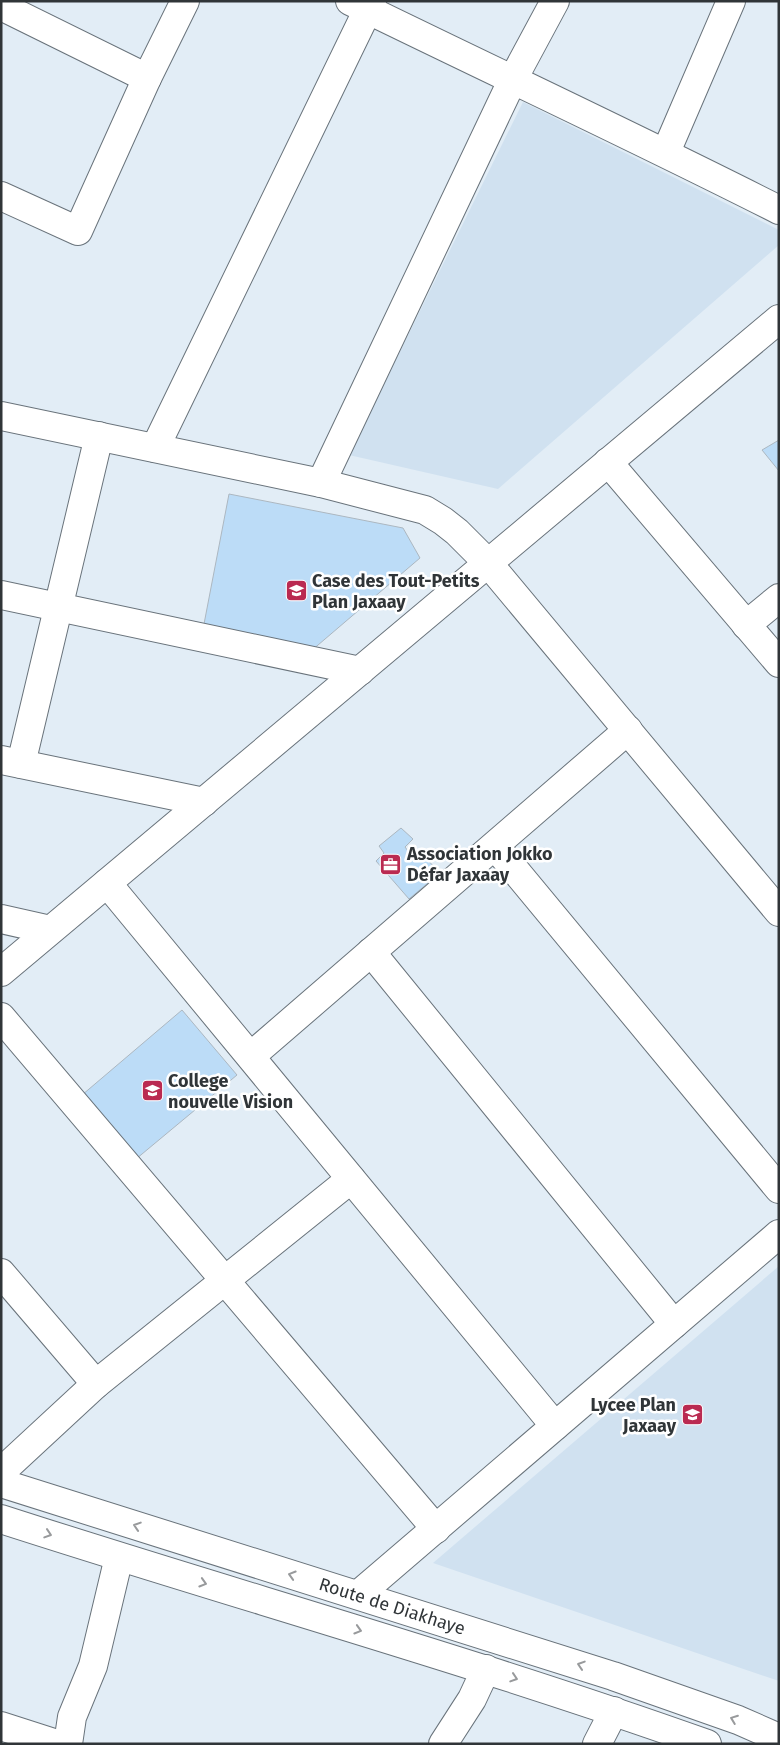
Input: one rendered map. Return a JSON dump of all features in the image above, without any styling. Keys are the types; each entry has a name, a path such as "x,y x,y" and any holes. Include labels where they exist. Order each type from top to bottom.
{"street":[{"path":"1,196 78,231 147,78 185,1"},
{"path":"321,483 512,81 555,1"},
{"path":"666,152 731,1"},
{"path":"155,448 363,4 512,81 666,152 779,210"},
{"path":"2,6 147,78"},
{"path":"1,972 779,319"},
{"path":"1,416 321,483 425,510 443,521 458,532 488,563 779,912"},
{"path":"99,436 58,607 11,762 204,802"},
{"path":"608,462 779,663"},
{"path":"1,595 360,671"},
{"path":"746,625 779,598"},
{"path":"251,1056 628,730"},
{"path":"494,846 779,1189"},
{"path":"107,883 555,1426"},
{"path":"1,919 50,930"},
{"path":"371,952 674,1324"},
{"path":"1,1017 436,1529"},
{"path":"1,1472 96,1384 351,1179"},
{"path":"358,1595 779,1234"},
{"path":"1,1273 96,1384"},
{"name":"Route de Diakhaye","path":"1,1483 613,1676 738,1720 779,1738"},
{"name":"Route de Diakhaye","path":"1,1520 486,1669 707,1744"},
{"path":"68,1744 72,1718 92,1666 119,1557"},
{"path":"443,1744 472,1699 486,1669"},
{"path":"597,1744 614,1711"},
{"path":"1,1726 57,1744"}],"shaded area":[{"path":"523,102 779,230 779,245 498,489 349,455"},
{"name":"Lycee Plan Jaxaay","path":"779,1266 779,1681 433,1563"}],"building":[{"path":"779,440 779,471 762,450"},
{"name":"Case des Tout-Petits Plan Jaxaay","path":"229,494 403,528 420,558 311,651 204,624"},
{"path":"401,828 413,839 405,847 414,859 420,852 440,873 409,899 376,861 384,853 379,846"},
{"path":"182,1010 237,1075 136,1159 82,1095"}],"place":[{"name":"Case des Tout-Petits Plan Jaxaay","path":"296,591"},
{"name":"Association Jokko Défar Jaxaay","path":"391,864"},
{"name":"College nouvelle Vision","path":"152,1091"},
{"name":"Lycee Plan Jaxaay","path":"692,1415"}]}
